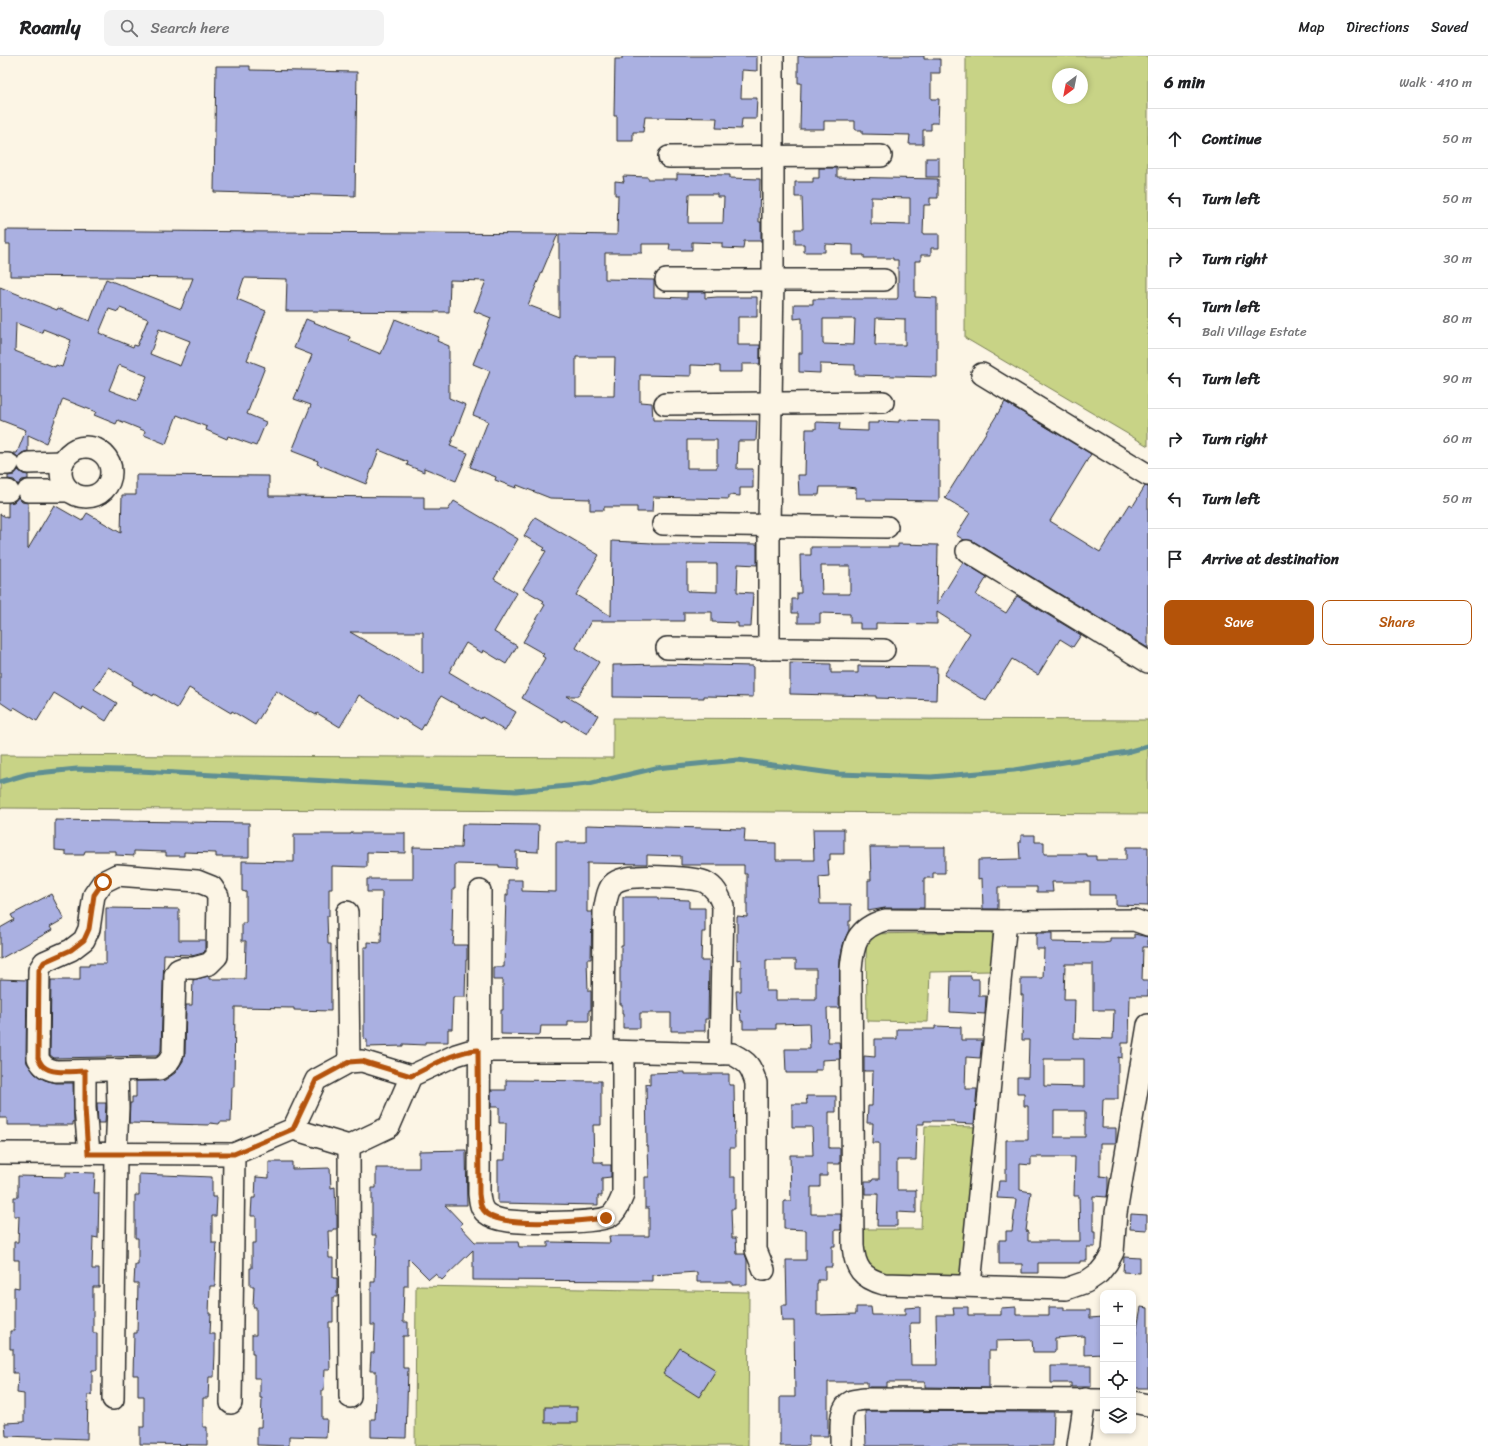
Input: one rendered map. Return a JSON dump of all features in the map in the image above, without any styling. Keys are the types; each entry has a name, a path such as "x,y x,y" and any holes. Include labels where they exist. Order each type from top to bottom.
{"street":[{"path":"769,649 769,526 773,280 773,56"},
{"path":"669,158 881,156"},
{"path":"666,280 884,280"},
{"path":"982,374 1148,475"},
{"path":"666,404 883,402"},
{"path":"82,447 98,449 104,454 111,466 111,477 108,485 100,493 86,497 70,491 64,484 62,476 63,462 68,454 74,449 82,447"},
{"path":"12,464 63,462"},
{"path":"12,491 70,491"},
{"path":"663,524 887,527"},
{"path":"967,551 1148,662"},
{"path":"667,648 884,650"},
{"path":"117,875 197,881 212,888 218,896 217,956 209,964 194,968 183,968 178,970 175,975 173,1053 171,1060 165,1066 158,1069 85,1071 56,1071 42,1066 38,1058 39,970 44,962 71,950 84,940 89,929 94,895 103,882 117,875"},
{"path":"480,891 478,1050 479,1194 480,1205 486,1213 496,1219 508,1221 557,1222 606,1218 611,1215 619,1205 623,1195 604,911 607,896 613,885 622,880 636,877 691,879 704,881 714,888 719,895 723,906 720,1054"},
{"path":"347,912 349,1062"},
{"path":"1148,925 1134,920 885,920 874,923 861,933 855,944 852,958 851,978 854,1260 859,1270 874,1281 884,1284 970,1285 1066,1289 1086,1282 1099,1273 1113,1252 1116,1213 1142,1100 1148,1025"},
{"path":"970,1285 1006,921"},
{"path":"0,1153 234,1154 293,1129 349,1146 389,1127 411,1076 456,1055 469,1051 732,1054 745,1060 752,1070 756,1083 756,1250 764,1270"},
{"path":"293,1129 316,1080 349,1062 362,1061 411,1076"},
{"path":"113,1399 116,1154 118,1108 117,1070"},
{"path":"85,1071 85,1108 88,1154"},
{"path":"349,1146 350,1397"},
{"path":"231,1403 234,1154"},
{"path":"841,1446 843,1411 847,1404 853,1401 864,1399 1094,1399 1078,1446"},
{"path":"1136,1403 1148,1405"}],"green space":[{"path":"966,56 1148,56 1148,446 965,338"},
{"path":"613,718 1148,720 1148,814 2,808 0,810 0,755 613,758"},
{"path":"993,932 992,971 930,972 928,1022 867,1021 866,934"},
{"path":"925,1126 982,1127 967,1272 959,1278 863,1278 864,1229 921,1229"},
{"path":"416,1286 749,1292 748,1446 415,1446"}],"building":[{"path":"622,56 757,56 757,71 742,70 741,98 757,98 756,119 742,119 741,129 716,128 717,118 645,117 643,132 633,132 633,141 617,141 617,116 614,116 615,59 622,59"},
{"path":"798,56 924,56 924,59 940,59 940,73 931,73 931,99 939,99 938,123 931,123 931,130 923,130 923,144 909,144 910,135 862,134 862,130 855,130 855,121 824,121 824,129 800,129 801,83 798,83"},
{"path":"216,66 250,66 250,70 357,72 355,196 214,192"},
{"path":"926,158 939,158 939,177 926,177"},
{"path":"819,168 837,168 837,177 938,179 938,198 930,198 930,205 924,205 923,234 939,234 939,248 931,248 931,255 921,255 921,261 915,261 915,297 937,298 937,377 855,375 855,365 820,364 820,373 799,372 799,353 802,353 802,318 794,319 794,304 813,304 813,299 897,299 898,297 898,260 893,260 893,258 864,258 864,255 853,255 853,245 825,244 825,252 804,252 804,244 795,244 795,229 803,229 802,197 795,197 795,182 813,182 813,178 819,178","holes":["871,197 910,198 910,225 871,224","876,318 905,319 905,345 875,345","823,319 855,319 854,345 823,344"]},
{"path":"677,174 730,175 730,178 760,179 759,222 761,222 761,241 744,241 743,249 722,248 722,243 692,242 692,250 669,250 670,244 642,244 642,253 605,253 605,279 654,280 654,297 687,298 687,292 705,292 705,298 757,297 757,317 738,317 738,345 760,345 760,364 742,364 742,372 720,372 720,366 691,365 691,376 640,375 640,402 652,403 653,420 757,421 756,441 738,441 737,469 753,469 753,488 740,488 740,496 729,495 729,499 653,497 652,512 637,512 637,507 604,507 604,510 590,510 590,499 550,498 517,485 516,488 495,480 496,477 470,467 488,421 473,415 490,371 473,364 491,318 474,311 486,281 450,280 449,312 286,311 287,279 244,278 237,299 266,311 247,360 265,367 247,414 266,422 256,446 228,436 227,439 206,430 207,427 177,415 166,444 144,435 145,431 118,420 116,424 94,415 96,412 63,399 46,443 28,435 28,451 22,453 18,457 13,453 17,453 26,430 0,420 0,287 57,310 58,308 90,321 106,279 181,309 193,278 10,276 10,244 6,244 6,230 558,234 528,305 559,317 559,234 617,235 618,195 615,195 615,181 624,182 623,176 648,177 648,179 677,179","holes":["689,194 717,194 717,197 724,197 723,223 688,223","120,308 148,319 137,346 134,345 133,347 99,333 109,309 118,312","16,323 42,333 43,329 71,340 62,367 56,365 55,367 15,351","159,329 190,341 180,366 150,354","576,357 615,357 614,396 576,396","119,365 147,376 137,401 109,390","687,440 717,440 717,468 687,468"]},
{"path":"306,319 350,337 349,341 381,354 395,319 439,337 437,341 449,346 449,398 466,405 450,446 468,453 456,481 424,468 424,472 407,465 408,462 379,450 366,484 317,464 318,461 292,451 311,405 294,399 312,355 294,348"},
{"path":"1005,402 1091,454 1050,521 1100,552 1130,504 1133,506 1145,486 1148,487 1148,648 973,541 964,540 956,535 970,513 945,498"},
{"path":"899,420 939,421 939,501 866,500 866,498 856,498 856,488 847,487 820,487 819,495 799,495 798,475 805,475 806,429 816,429 816,422 840,423 839,430 868,431 868,423 879,423 879,421 899,422"},
{"path":"18,470 23,474 28,475 28,479 22,480 18,485 14,480 8,479 8,476 14,475"},
{"path":"136,475 269,476 269,496 424,497 424,510 448,510 454,501 518,539 494,579 517,593 494,632 517,646 506,664 483,650 482,653 466,643 449,672 516,712 505,731 482,717 481,719 441,696 421,730 398,716 396,718 359,695 340,727 317,713 316,715 276,691 255,725 232,711 231,713 189,688 177,708 154,694 153,696 132,684 133,682 108,667 94,689 117,703 106,721 83,707 82,710 54,693 37,721 14,707 12,710 0,702 0,514 8,518 8,503 14,502 18,497 22,502 28,503 28,549 54,505 82,521 87,513 121,533 122,495 136,495","holes":["350,632 423,632 423,674"]},
{"path":"535,517 599,555 576,595 611,616 612,541 652,544 757,544 757,565 738,564 737,592 753,593 751,627 738,627 738,623 712,622 712,612 684,612 684,621 591,621 576,648 599,662 578,696 566,696 598,715 587,734 522,698 545,658 542,656 544,654 523,642 545,605 542,603 544,601 523,589 546,551 543,550 545,548 524,536","holes":["687,564 717,564 717,592 687,591"]},
{"path":"898,544 938,545 937,604 963,562 987,577 976,595 1006,613 1017,596 1081,635 1073,647 1060,639 1038,675 1012,659 986,701 944,675 970,633 937,612 937,624 876,623 876,629 860,629 860,623 850,623 850,614 820,613 820,623 798,623 798,613 792,613 792,599 797,599 797,593 801,593 800,555 811,555 811,547 898,547","holes":["821,566 850,566 850,594 822,594"]},
{"path":"790,663 831,664 831,673 858,673 858,666 937,667 936,700 876,698 876,696 790,694"},
{"path":"662,664 753,666 753,697 613,697 613,665"},
{"path":"55,820 249,823 249,857 216,857 216,853 184,852 184,856 166,856 166,852 134,851 134,856 116,855 116,851 85,851 84,855 66,855 66,851 55,850"},
{"path":"462,824 539,825 538,852 516,851 516,868 499,867 499,865 455,864 455,889 453,889 453,945 467,945 467,960 465,997 453,997 452,1029 448,1029 448,1042 425,1042 425,1045 403,1044 403,1046 367,1047 367,1040 364,1039 364,947 368,947 368,942 381,943 382,892 367,892 367,879 413,879 413,847 461,848"},
{"path":"586,825 745,829 744,842 776,843 776,860 814,860 813,829 844,829 844,854 830,854 830,860 828,860 829,876 819,877 820,904 851,904 851,921 849,921 849,930 844,941 840,959 839,1008 827,1008 828,1042 839,1042 840,1059 822,1060 822,1070 815,1070 815,1073 786,1073 785,1049 810,1049 809,1023 776,1024 776,1029 743,1029 743,1021 741,1021 740,1010 737,1010 736,991 741,991 741,959 737,960 737,916 747,917 747,874 744,874 744,865 681,865 681,856 647,855 647,864 587,863 587,912 592,912 591,959 587,959 588,991 591,991 591,1010 589,1010 589,1021 568,1021 568,1026 541,1026 540,1035 501,1034 503,980 493,980 493,967 504,967 506,895 508,895 508,880 522,880 522,891 556,892 556,842 586,842","holes":["766,960 796,960 796,969 816,969 816,1000 776,1000 776,991 766,991"]},
{"path":"405,833 405,853 367,852 367,867 332,866 332,889 329,889 329,916 327,916 328,944 331,944 331,1011 294,1010 294,1008 235,1007 234,1087 232,1087 231,1122 220,1122 219,1124 210,1123 209,1125 129,1123 130,1103 132,1103 132,1097 136,1097 136,1081 165,1080 175,1073 183,1061 185,1053 186,1005 192,1005 193,980 209,976 209,979 245,979 246,941 242,941 242,923 246,923 246,892 242,891 242,861 294,862 294,834"},
{"path":"1021,835 1035,835 1035,842 1044,842 1044,854 1087,854 1087,856 1096,856 1096,860 1126,860 1126,847 1148,847 1148,906 1116,905 1116,895 1090,895 1090,882 1052,882 1053,892 1037,892 1037,887 998,887 998,909 983,909 982,878 978,879 978,860 1020,859 1019,842 1021,842"},
{"path":"870,847 945,847 945,873 933,873 933,878 924,878 924,908 885,908 868,911 868,880 871,880"},
{"path":"51,894 64,919 50,927 52,930 0,959 0,928 14,920 11,915"},
{"path":"623,897 658,897 658,899 689,900 689,908 705,908 705,932 702,932 701,961 709,961 708,1019 705,1019 705,1031 671,1031 671,1013 640,1013 640,1028 623,1028 622,1004 620,1004 620,968 621,945 623,945"},
{"path":"106,908 179,909 179,940 205,940 205,951 192,956 164,954 161,1051 157,1056 54,1058 50,1055 51,980 80,980 80,966 89,966 89,964 106,964"},
{"path":"1036,933 1052,933 1052,942 1103,943 1110,942 1110,938 1134,938 1134,934 1148,937 1148,947 1143,947 1142,981 1148,981 1148,996 1130,996 1129,1043 1122,1043 1122,1058 1118,1057 1118,1099 1103,1099 1102,1128 1116,1128 1116,1143 1100,1143 1100,1176 1108,1177 1108,1188 1107,1197 1093,1196 1093,1232 1095,1232 1095,1247 1087,1247 1087,1261 1080,1261 1080,1263 1038,1263 1038,1273 1022,1273 1022,1264 999,1264 999,1240 1006,1240 1006,1231 1012,1231 1016,1199 997,1198 999,1181 1006,1181 1006,1140 1028,1140 1028,1106 1024,1106 1024,1093 1017,1093 1017,1077 1028,1077 1029,1040 1022,1040 1023,995 1021,995 1021,978 1043,978 1044,949 1036,949","holes":["1065,964 1093,964 1093,1010 1114,1010 1113,1039 1074,1038 1075,1000 1064,1000","1044,1059 1084,1059 1084,1087 1044,1086","1054,1111 1085,1111 1085,1137 1054,1137","1031,1157 1075,1157 1074,1196 1079,1196 1080,1241 1028,1241 1028,1232 1026,1231 1031,1192 1020,1190 1020,1164 1031,1165"]},
{"path":"951,976 971,976 971,979 979,979 979,996 986,996 985,1014 950,1012"},
{"path":"0,979 27,980 27,1063 35,1074 45,1080 56,1083 73,1083 73,1125 7,1125 7,1118 0,1118"},
{"path":"935,1026 961,1027 961,1040 982,1040 980,1058 966,1057 965,1089 977,1089 974,1124 954,1123 954,1121 924,1121 924,1124 917,1124 916,1160 897,1160 897,1190 916,1190 916,1213 897,1212 897,1226 877,1226 878,1194 865,1194 865,1181 879,1179 879,1143 872,1143 873,1123 867,1123 868,1106 872,1106 873,1071 864,1071 864,1056 875,1057 875,1039 897,1039 897,1029 935,1029"},
{"path":"684,1072 684,1074 729,1074 729,1085 734,1085 735,1148 730,1148 730,1177 735,1177 735,1209 731,1209 732,1238 736,1238 737,1254 745,1254 747,1260 747,1285 732,1285 732,1282 697,1282 697,1272 652,1275 652,1281 473,1280 473,1250 442,1280 435,1274 429,1279 408,1258 408,1286 404,1286 403,1322 408,1322 408,1336 403,1336 403,1368 408,1368 406,1438 371,1437 371,1419 375,1419 376,1398 376,1371 370,1371 371,1353 374,1353 375,1325 371,1325 371,1282 375,1282 376,1235 372,1235 372,1188 376,1188 376,1168 419,1168 419,1151 466,1150 467,1205 445,1205 462,1223 460,1226 475,1242 518,1242 519,1247 548,1247 548,1242 610,1243 609,1236 649,1236 649,1208 645,1208 645,1177 649,1177 646,1084 650,1085 650,1073"},
{"path":"506,1080 601,1081 601,1125 593,1125 594,1162 602,1162 602,1165 611,1165 611,1177 602,1178 602,1196 598,1196 598,1205 498,1203 498,1160 505,1160 506,1123 499,1123 499,1107 491,1107 491,1090 506,1090"},
{"path":"806,1096 836,1096 836,1112 829,1112 829,1148 840,1148 840,1164 827,1164 827,1176 820,1176 820,1187 811,1187 811,1214 841,1214 841,1230 835,1230 835,1246 832,1246 832,1267 825,1267 825,1280 818,1280 817,1283 817,1315 856,1314 856,1307 871,1307 872,1315 905,1315 905,1308 920,1307 920,1323 910,1323 911,1365 937,1365 936,1315 954,1315 953,1307 968,1307 968,1315 1001,1315 1001,1308 1016,1307 1016,1315 1049,1315 1049,1307 1064,1307 1064,1310 1090,1310 1090,1318 1100,1317 1100,1354 1084,1355 1084,1336 1055,1338 1055,1352 1033,1352 1032,1340 996,1341 996,1351 989,1351 989,1388 925,1387 925,1382 887,1382 887,1387 867,1387 867,1382 828,1382 828,1436 809,1436 809,1446 780,1446 780,1397 795,1397 794,1321 782,1321 781,1305 787,1305 786,1260 806,1260 806,1230 784,1229 784,1201 791,1201 790,1155 813,1155 812,1127 792,1127 792,1104 807,1104"},
{"path":"97,1103 106,1103 105,1123 98,1123"},
{"path":"269,1162 292,1162 292,1169 330,1168 331,1188 335,1187 337,1215 337,1229 328,1231 329,1258 333,1258 333,1278 337,1278 337,1297 333,1297 333,1322 329,1322 330,1370 325,1370 324,1390 322,1390 322,1419 327,1419 326,1437 289,1436 289,1446 257,1445 257,1427 261,1427 262,1398 260,1398 260,1378 254,1378 254,1353 252,1353 252,1335 256,1335 256,1307 253,1307 254,1286 250,1286 250,1268 252,1268 252,1243 256,1243 256,1216 251,1216 252,1198 255,1198 256,1177 269,1178"},
{"path":"66,1172 95,1173 94,1193 99,1193 98,1238 93,1237 92,1269 99,1269 99,1287 93,1287 93,1333 97,1333 97,1370 92,1370 92,1395 88,1395 87,1439 6,1436 5,1423 24,1422 24,1394 17,1393 18,1373 13,1373 13,1349 10,1349 10,1331 14,1331 14,1287 19,1288 19,1260 14,1260 14,1242 18,1242 19,1216 14,1216 14,1197 18,1197 18,1176 66,1177"},
{"path":"139,1174 212,1177 212,1197 217,1197 216,1216 212,1216 212,1243 217,1243 215,1286 210,1286 209,1314 211,1314 210,1334 215,1334 215,1353 214,1377 209,1377 208,1398 203,1398 203,1427 207,1427 207,1445 140,1444 140,1427 144,1427 144,1396 138,1396 138,1375 133,1375 134,1333 137,1333 138,1283 134,1283 135,1265 138,1265 138,1238 135,1238 135,1195 139,1195"},
{"path":"1131,1214 1147,1215 1147,1230 1130,1229"},
{"path":"1124,1257 1140,1258 1140,1273 1123,1272"},
{"path":"1141,1307 1148,1308 1148,1388 1136,1388 1136,1334"},
{"path":"680,1348 716,1370 699,1397 663,1374"},
{"path":"1051,1366 1091,1366 1091,1387 1071,1387 1071,1383 1051,1383"},
{"path":"545,1407 577,1407 577,1423 545,1423"},
{"path":"865,1411 1054,1412 1053,1446 866,1446"}],"waterway":[{"path":"0,782 28,774 77,769 121,770 516,791 588,784 656,768 738,760 838,774 931,777 1014,770 1127,752 1148,746"}],"route":[{"path":"103,882 94,895 89,929 84,940 71,950 44,962 39,970 38,1058 42,1066 56,1071 85,1071 85,1108 88,1154 234,1154 293,1129 316,1080 349,1062 362,1061 411,1076 456,1055 478,1050 479,1194 480,1205 486,1213 496,1219 508,1221 557,1222 606,1218"}]}
